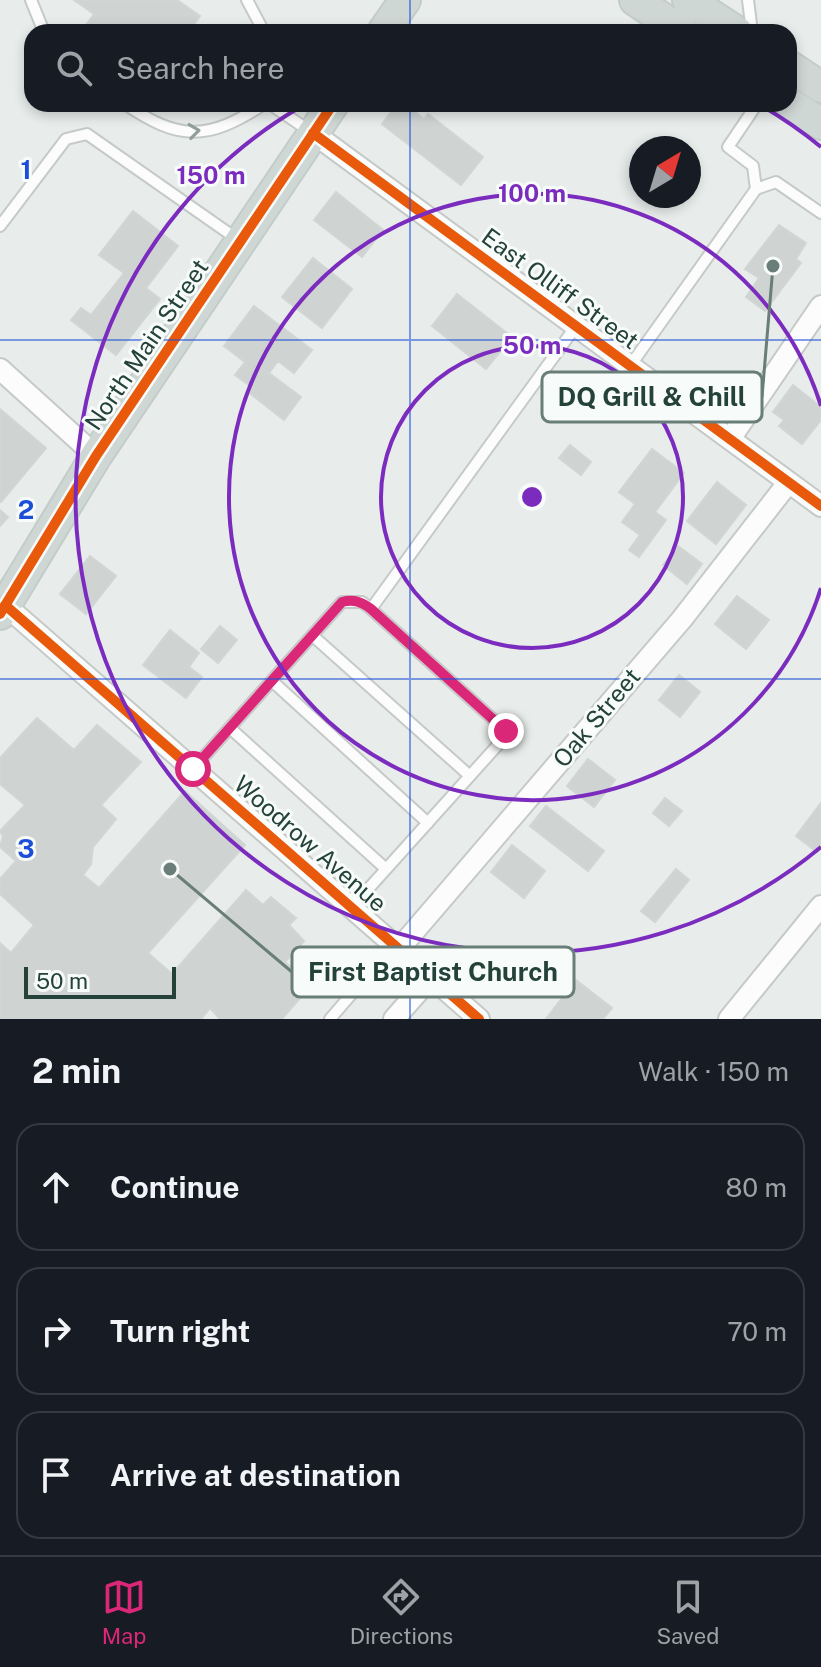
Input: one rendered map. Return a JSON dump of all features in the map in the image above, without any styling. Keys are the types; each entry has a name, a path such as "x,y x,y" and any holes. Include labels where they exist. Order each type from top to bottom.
{"main road":[{"path":"388,24 405,0"},
{"path":"635,0 671,24"},
{"path":"705,4 728,24"},
{"path":"797,71 821,87"},
{"path":"797,108 821,124"},
{"name":"North Main Street","path":"2,607 96,456 327,112"}],"street":[{"name":"East Olliff Street","path":"313,133 821,506"},
{"path":"730,439 821,306"},
{"path":"0,369 96,456"},
{"name":"Oak Street","path":"399,949 682,619 788,483"},
{"name":"Woodrow Avenue","path":"2,607 479,1019"},
{"path":"729,1019 821,906"},
{"path":"394,1019 431,977"}],"lane":[{"path":"31,0 41,24"},
{"path":"247,0 260,24"},
{"path":"748,0 751,24"},
{"path":"137,112 158,126 179,132 217,128 250,112"},
{"path":"280,112 313,133"},
{"path":"752,112 728,147 753,166 756,189"},
{"path":"0,226 66,139 87,134 241,241"},
{"path":"630,366 756,189 776,182 821,213"},
{"path":"371,609 576,326"},
{"path":"193,769 342,602 362,602 371,609 503,726 504,738 352,907"},
{"path":"313,636 470,776"},
{"path":"272,681 428,823"},
{"path":"230,728 386,869"},
{"path":"330,1019 368,975"}],"building":[{"path":"74,0 177,0 200,16 194,24 87,24 94,14"},
{"path":"391,112 415,112 424,119 428,114 483,157 461,185 382,124"},
{"path":"336,192 383,230 362,257 314,220"},
{"path":"133,211 178,246 146,288 160,299 116,355 71,320 81,308 91,315 124,273 99,255"},
{"path":"779,225 806,243 796,259 801,263 765,311 746,297 759,278 745,269"},
{"path":"313,258 352,289 322,328 282,297"},
{"path":"457,294 512,337 486,369 432,326"},
{"path":"254,306 312,350 294,373 278,361 269,373 301,397 284,420 247,391 250,386 235,375 245,362 224,346"},
{"path":"793,385 821,407 821,420 802,444 779,426 784,420 773,412"},
{"path":"0,409 46,448 1,502 0,501"},
{"path":"570,445 591,462 581,475 559,458"},
{"path":"652,449 684,473 655,512 666,520 639,557 629,550 640,535 622,522 635,504 619,492"},
{"path":"717,482 746,505 716,544 687,521"},
{"path":"0,510 8,517 0,526"},
{"path":"678,546 702,564 687,584 663,565"},
{"path":"90,556 116,576 86,614 60,594"},
{"path":"737,596 769,620 746,649 715,624"},
{"path":"220,626 237,640 218,663 201,649"},
{"path":"170,630 199,653 189,667 202,677 186,698 143,665"},
{"path":"679,675 700,692 680,717 659,700"},
{"path":"37,718 74,750 97,725 141,762 101,805 116,819 93,847 91,864 83,875 99,888 185,791 245,845 148,953 172,974 246,890 263,905 271,897 296,918 289,925 304,941 285,962 311,985 282,1019 220,1019 210,1008 201,1019 0,1019 0,943 11,953 34,925 0,894 0,879 16,861 0,847 3,836 0,831 25,805 0,784 0,758"},
{"path":"588,759 615,780 594,807 567,786"},
{"path":"665,798 682,811 669,826 653,813"},
{"path":"821,803 821,847 817,852 796,836"},
{"path":"546,806 604,851 588,871 530,826"},
{"path":"512,845 545,871 524,898 491,872"},
{"path":"676,869 689,880 655,922 641,911"},
{"path":"576,980 612,1008 603,1019 546,1019"}],"cycle path":[{"path":"0,614 96,456 328,112"},
{"path":"313,133 821,506"},
{"path":"5,605 479,1019"}],"place":[{"name":"DQ Grill & Chill","path":"773,266"},
{"name":"First Baptist Church","path":"170,869"}],"route":[{"path":"193,769 342,602 350,600 362,602 371,609 506,731"}]}
